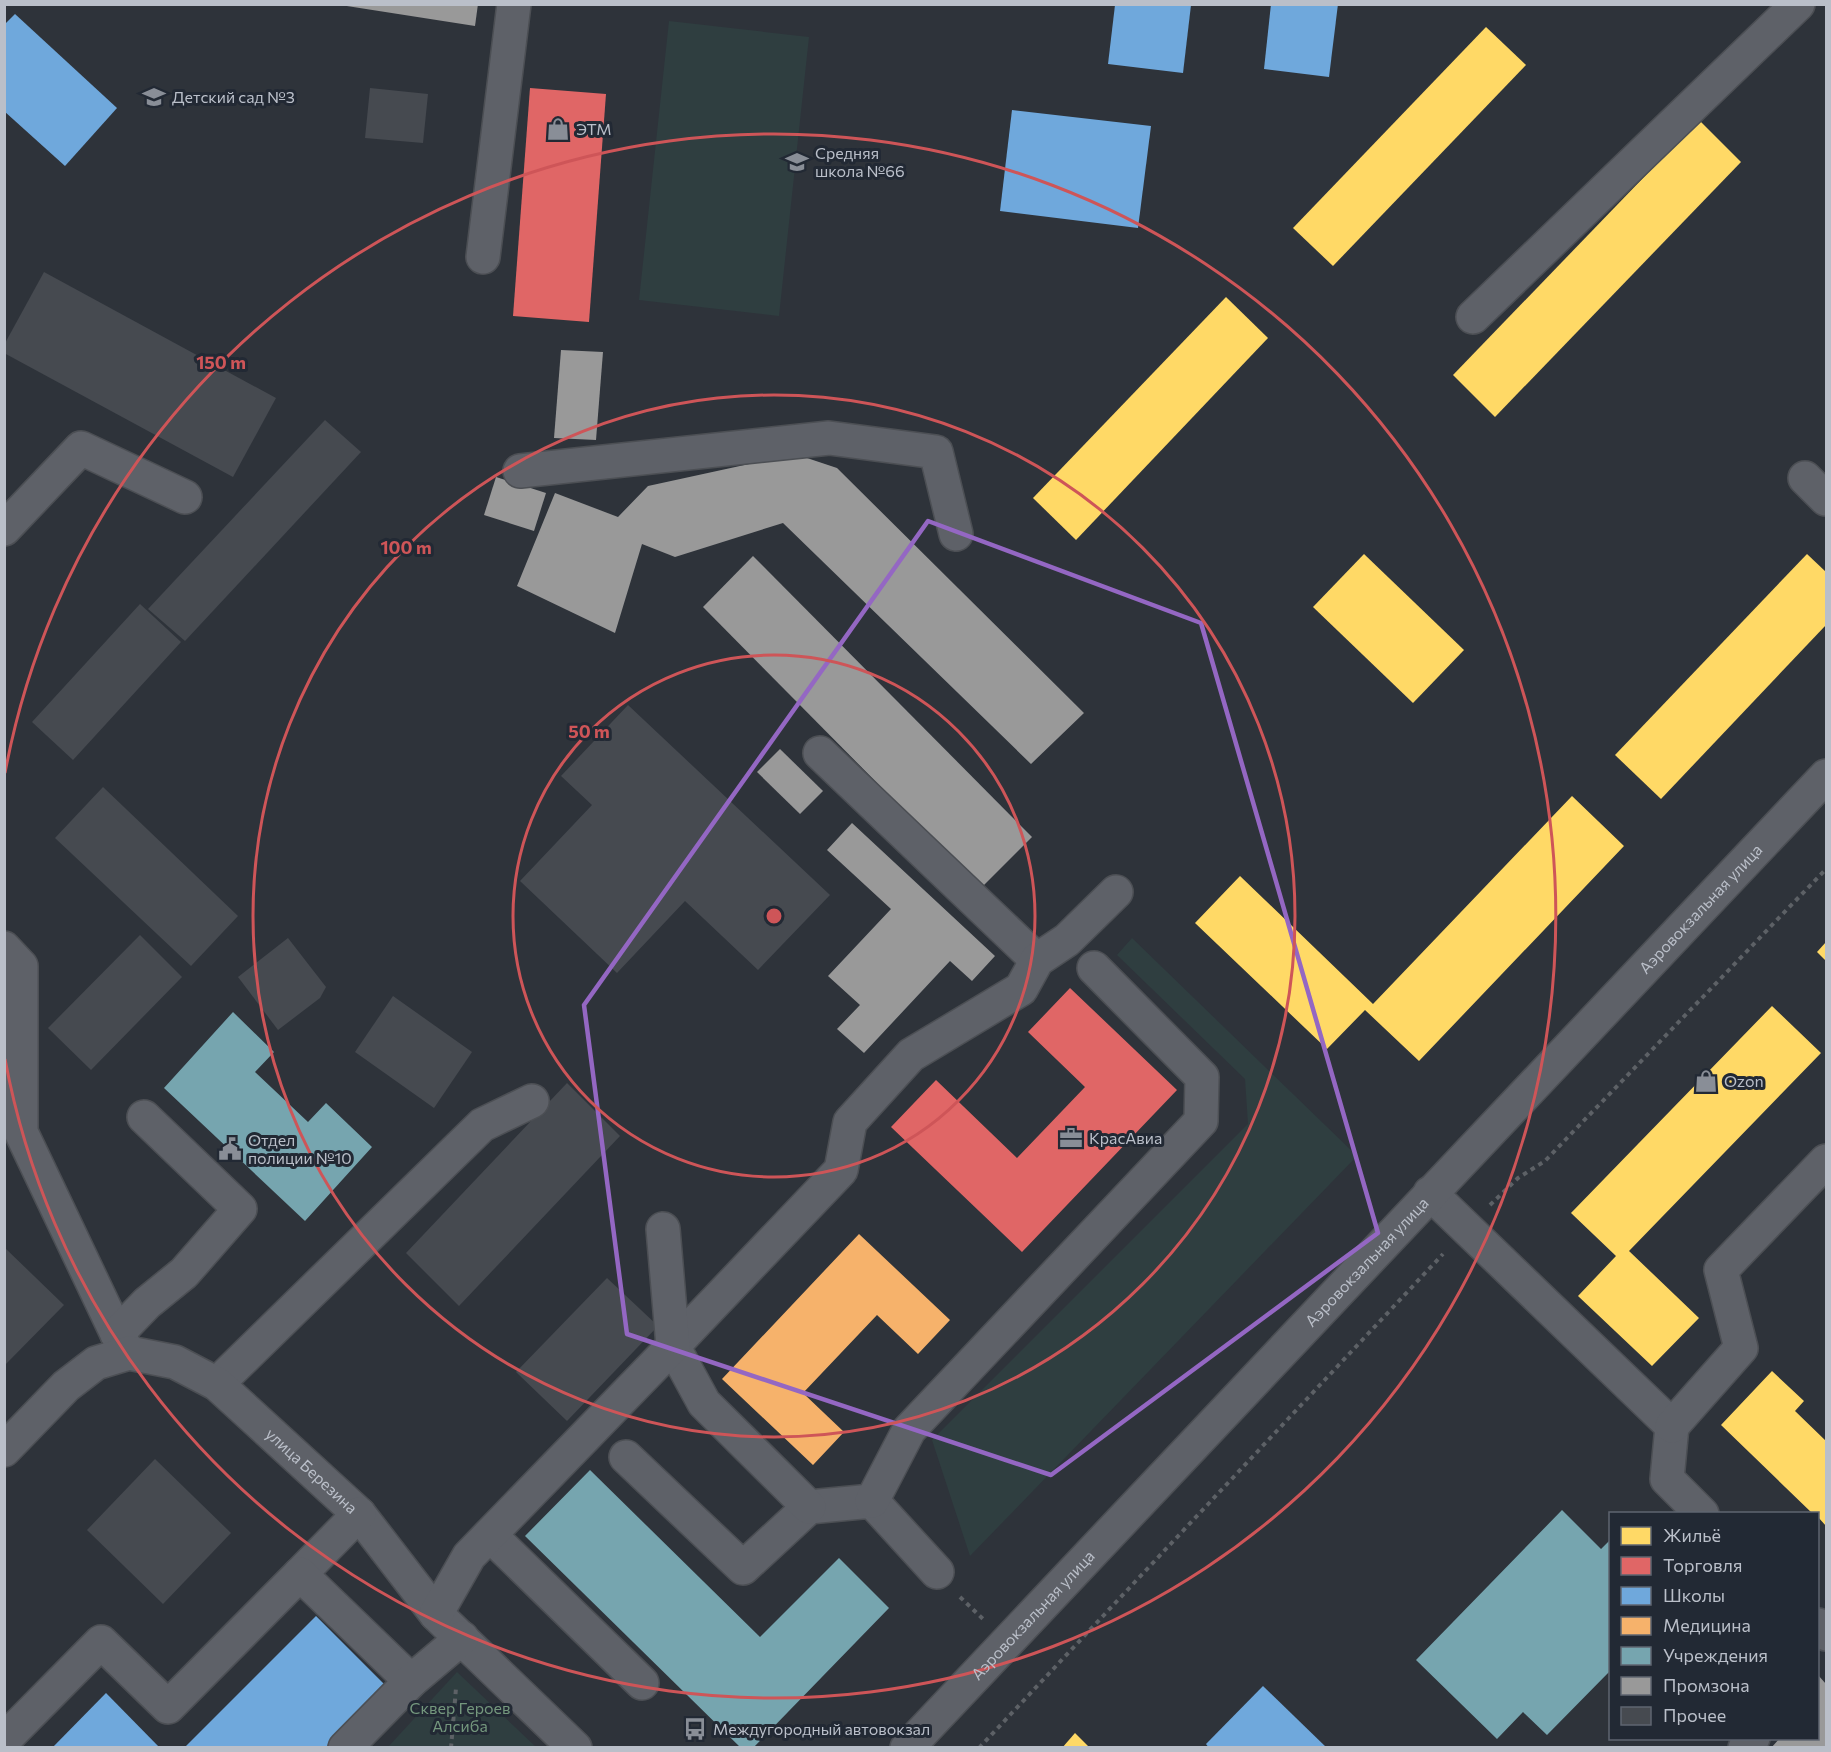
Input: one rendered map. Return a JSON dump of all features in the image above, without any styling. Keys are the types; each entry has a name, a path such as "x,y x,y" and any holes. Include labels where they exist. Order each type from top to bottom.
{"street":[{"path":"483,258 514,4"},
{"path":"1473,317 1798,4"},
{"path":"520,471 829,438 936,452 956,534"},
{"path":"4,529 81,448 185,497"},
{"path":"820,753 1037,960"},
{"name":"Аэровокзальная улица","path":"907,1748 1827,776"},
{"path":"436,1614 469,1556 841,1170 850,1122 911,1055 1021,989 1037,960 1067,940 1116,892"},
{"path":"4,948 21,966 21,1132 123,1344"},
{"path":"872,1502 909,1430 1201,1121 1202,1077 1094,968"},
{"path":"217,1384 482,1125 532,1101"},
{"path":"123,1344 147,1303 184,1273 240,1209 144,1118"},
{"path":"1700,1512 1667,1479 1672,1426 1741,1348 1721,1270 1827,1161"},
{"path":"1430,1193 1672,1426"},
{"path":"663,1229 673,1346 704,1403 809,1507"},
{"name":"улица Березина","path":"4,1450 66,1386 123,1344 175,1362 217,1384 359,1514 436,1614 575,1748"},
{"path":"626,1457 743,1568 809,1507 872,1502"},
{"path":"872,1502 937,1572"},
{"path":"4,1740 101,1642 168,1707 359,1514"},
{"path":"490,1535 642,1683"},
{"path":"300,1574 411,1681"},
{"path":"345,1748 411,1681 462,1638"}],"path":[{"path":"979,1748 1466,1228 1518,1178 1545,1161 1827,869"},
{"path":"937,1572 1008,1642"},
{"path":"451,1748 457,1678"}],"highlighted area":[{"path":"928,521 1201,623 1378,1233 1051,1475 627,1334 584,1005"}],"green space":[{"path":"669,21 809,37 779,316 639,300"},
{"path":"1132,938 1357,1156 970,1556 932,1440 1248,1124 1245,1079 1117,955"},
{"name":"Сквер Героев Алсиба","path":"457,1672 536,1747 388,1747"}],"building: Жильё":[{"path":"1486,27 1526,65 1333,266 1293,228"},
{"path":"1699,120 1741,162 1495,417 1453,375"},
{"path":"1226,297 1268,338 1076,540 1033,498"},
{"path":"1364,554 1464,650 1413,703 1313,607"},
{"path":"1807,554 1826,572 1826,625 1661,799 1615,755"},
{"path":"1572,796 1624,846 1419,1061 1365,1010 1327,1049 1195,923 1240,876 1373,1004"},
{"path":"1826,942 1826,961 1817,952"},
{"path":"1772,1006 1821,1053 1629,1251 1699,1318 1652,1366 1578,1296 1616,1256 1571,1213"},
{"path":"1772,1371 1804,1401 1795,1411 1826,1441 1826,1526 1819,1518 1819,1512 1811,1512 1721,1425"},
{"path":"1075,1733 1090,1748 1062,1748"}],"building: Торговля":[{"path":"530,88 606,94 589,322 513,316"},
{"path":"1070,988 1177,1090 1022,1252 891,1127 936,1080 1017,1158 1085,1087 1028,1032"}],"building: Школы":[{"path":"1271,4 1338,4 1329,77 1264,69"},
{"path":"1115,5 1191,5 1183,73 1108,64"},
{"path":"15,14 117,108 65,166 4,111 4,25"},
{"path":"1012,110 1151,126 1138,228 1000,211"},
{"path":"316,1616 388,1688 328,1748 184,1748"},
{"path":"1263,1686 1327,1748 1209,1748 1206,1744"},
{"path":"106,1693 160,1748 52,1748"}],"building: Медицина":[{"path":"859,1234 950,1320 918,1354 877,1315 803,1393 844,1432 813,1465 722,1379"}],"building: Учреждения":[{"path":"233,1012 274,1052 255,1072 308,1122 326,1103 372,1147 305,1221 164,1088"},
{"path":"590,1470 760,1637 839,1558 889,1608 753,1748 741,1748 525,1536"},
{"path":"1562,1510 1601,1549 1609,1541 1609,1672 1547,1735 1523,1712 1497,1739 1416,1660"}],"building: Промзона":[{"path":"334,4 478,4 475,26"},
{"path":"561,350 603,352 596,440 554,438"},
{"path":"795,454 837,468 1084,713 1031,764 783,523 675,557 642,544 615,633 517,586 555,493 618,517 648,486"},
{"path":"496,477 546,493 534,531 484,515"},
{"path":"753,556 1032,837 981,888 703,607"},
{"path":"780,749 823,791 800,814 757,772"},
{"path":"852,823 995,956 972,981 950,961 864,1053 837,1029 860,1005 828,976 891,909 827,850"},
{"path":"1819,1676 1826,1684 1826,1748 1771,1748 1778,1740 1819,1740"}],"building: Прочее":[{"path":"370,88 428,94 423,143 365,138"},
{"path":"44,272 276,398 233,477 4,353 4,345"},
{"path":"325,420 361,452 185,641 148,609"},
{"path":"140,604 181,642 73,760 32,722"},
{"path":"628,705 830,895 758,970 685,901 617,973 520,881 592,805 561,776"},
{"path":"103,787 238,916 191,966 55,838"},
{"path":"140,935 182,977 91,1070 48,1028"},
{"path":"288,938 326,987 320,998 278,1030 238,977"},
{"path":"393,996 472,1052 434,1108 355,1052"},
{"path":"567,1083 620,1136 459,1306 406,1253"},
{"path":"4,1247 64,1305 4,1366"},
{"path":"607,1278 658,1326 567,1421 516,1372"},
{"path":"155,1459 231,1533 163,1604 87,1530"}],"place":[{"name":"Детский сад №3","path":"154,97"},
{"name":"ЭТМ","path":"558,129"},
{"name":"Средняя школа №66","path":"797,162"},
{"name":"Ozon","path":"1706,1081"},
{"name":"КрасАвиа","path":"1071,1138"},
{"name":"Отдел полиции №10","path":"230,1149"},
{"name":"Междугородный автовокзал","path":"695,1729"}]}
